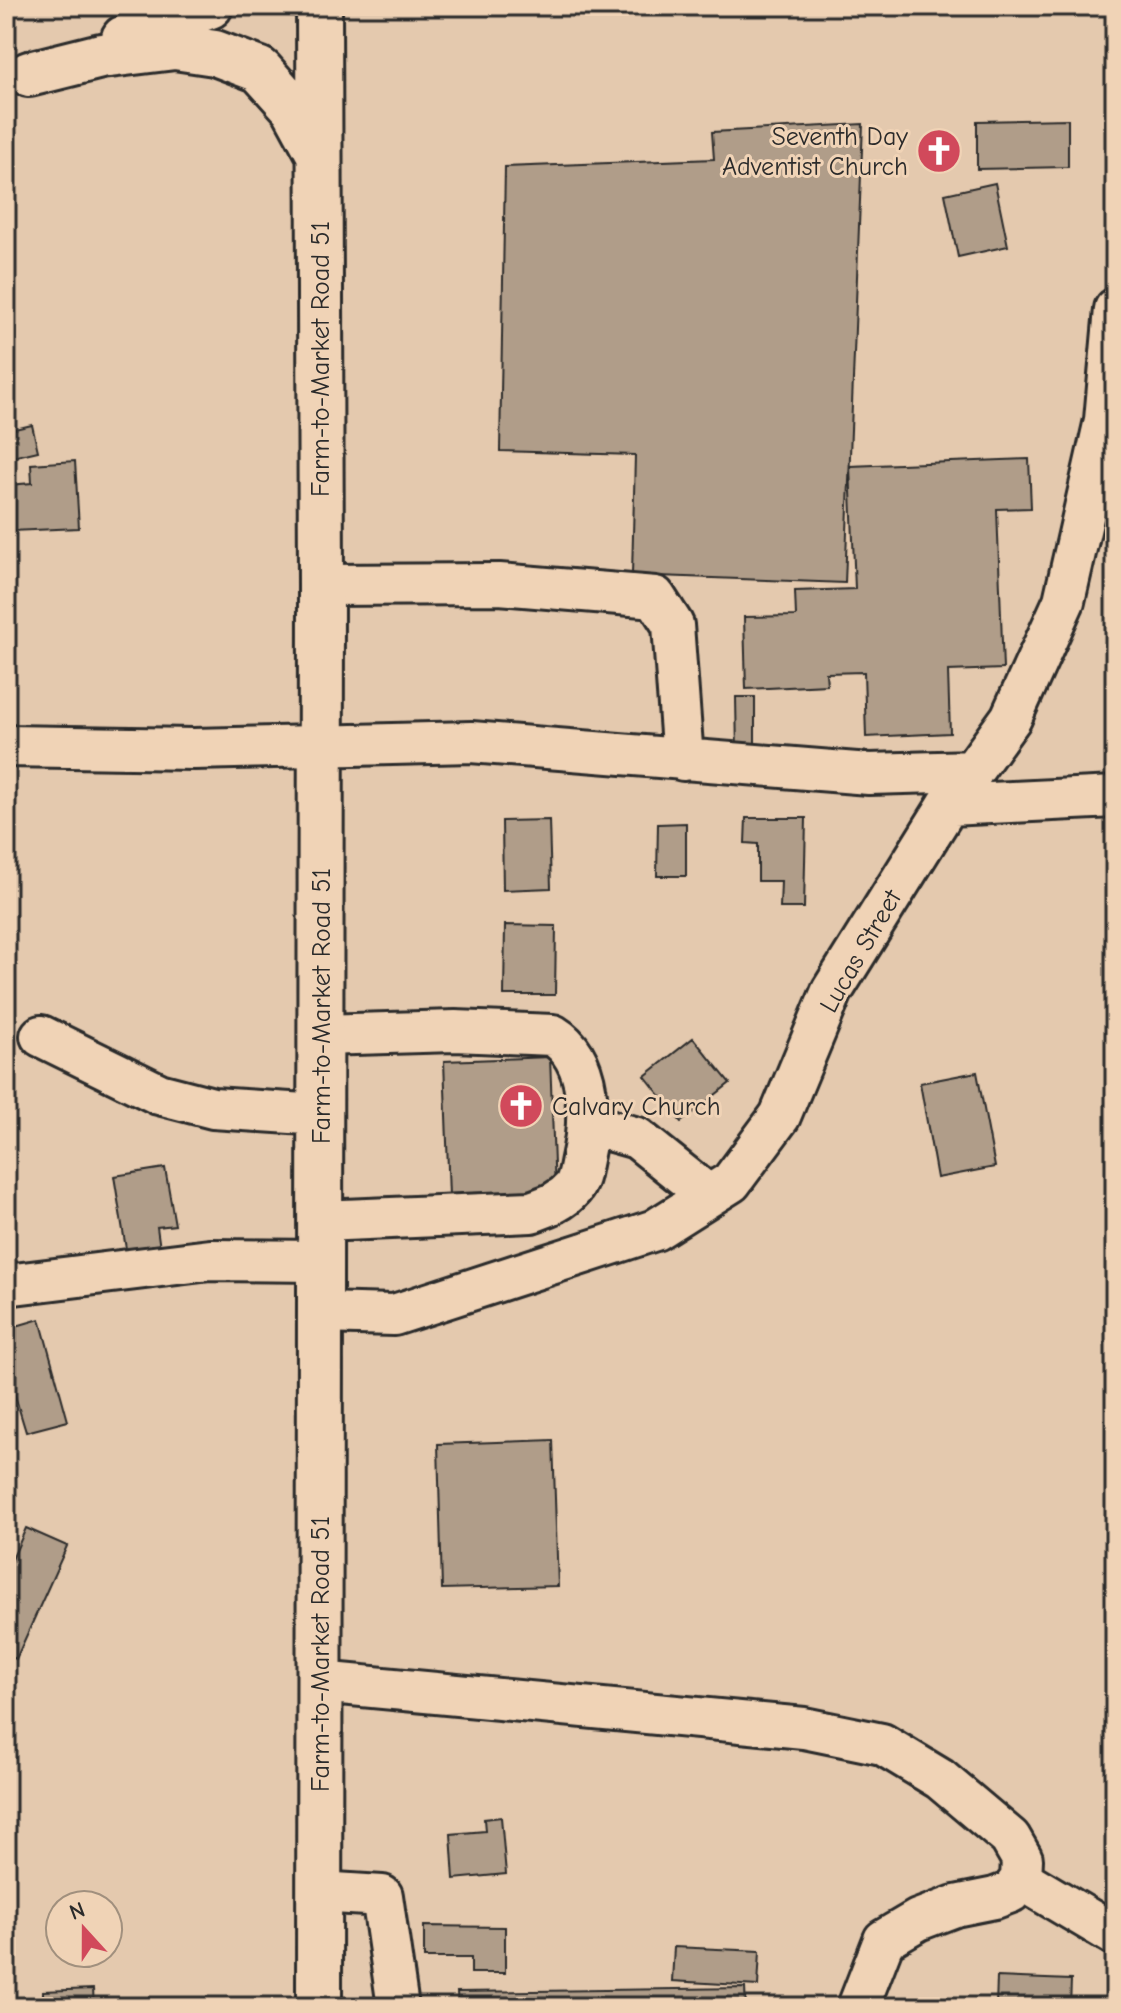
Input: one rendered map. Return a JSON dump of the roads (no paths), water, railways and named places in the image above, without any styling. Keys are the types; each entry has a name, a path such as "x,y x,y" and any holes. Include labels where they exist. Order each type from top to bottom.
{"main road":[{"path":"17,78 210,6"},
{"name":"Farm-to-Market Road 51","path":"319,6 319,2007"},
{"path":"17,78 101,56 175,47 215,53 260,70 294,108 320,154"}],"street":[{"name":"Lucas Street","path":"321,1313 394,1315 655,1230 731,1182 780,1116 832,991 948,805 1011,718 1064,601 1105,420 1115,309"},
{"path":"321,585 499,584 655,597 673,625 683,760"},
{"path":"6,746 194,749 471,742 869,774 973,771"},
{"path":"948,805 1115,797"},
{"path":"6,1285 210,1260 531,1212 557,1203 576,1185 587,1136 587,1098 578,1060 565,1042 553,1035 455,1031 321,1035"},
{"path":"41,1036 159,1094 213,1108 321,1115"},
{"path":"587,1124 637,1138 709,1196"},
{"path":"320,1682 804,1728 882,1744 940,1779 1010,1838 1022,1859 1021,1879 1011,1892 955,1906 918,1920 884,1940 858,2007"},
{"path":"1021,1879 1115,1935"},
{"path":"319,1892 382,1896 398,2007"}],"place":[{"name":"Seventh Day Adventist Church","path":"939,151"},
{"name":"Calvary Church","path":"521,1106"}]}
